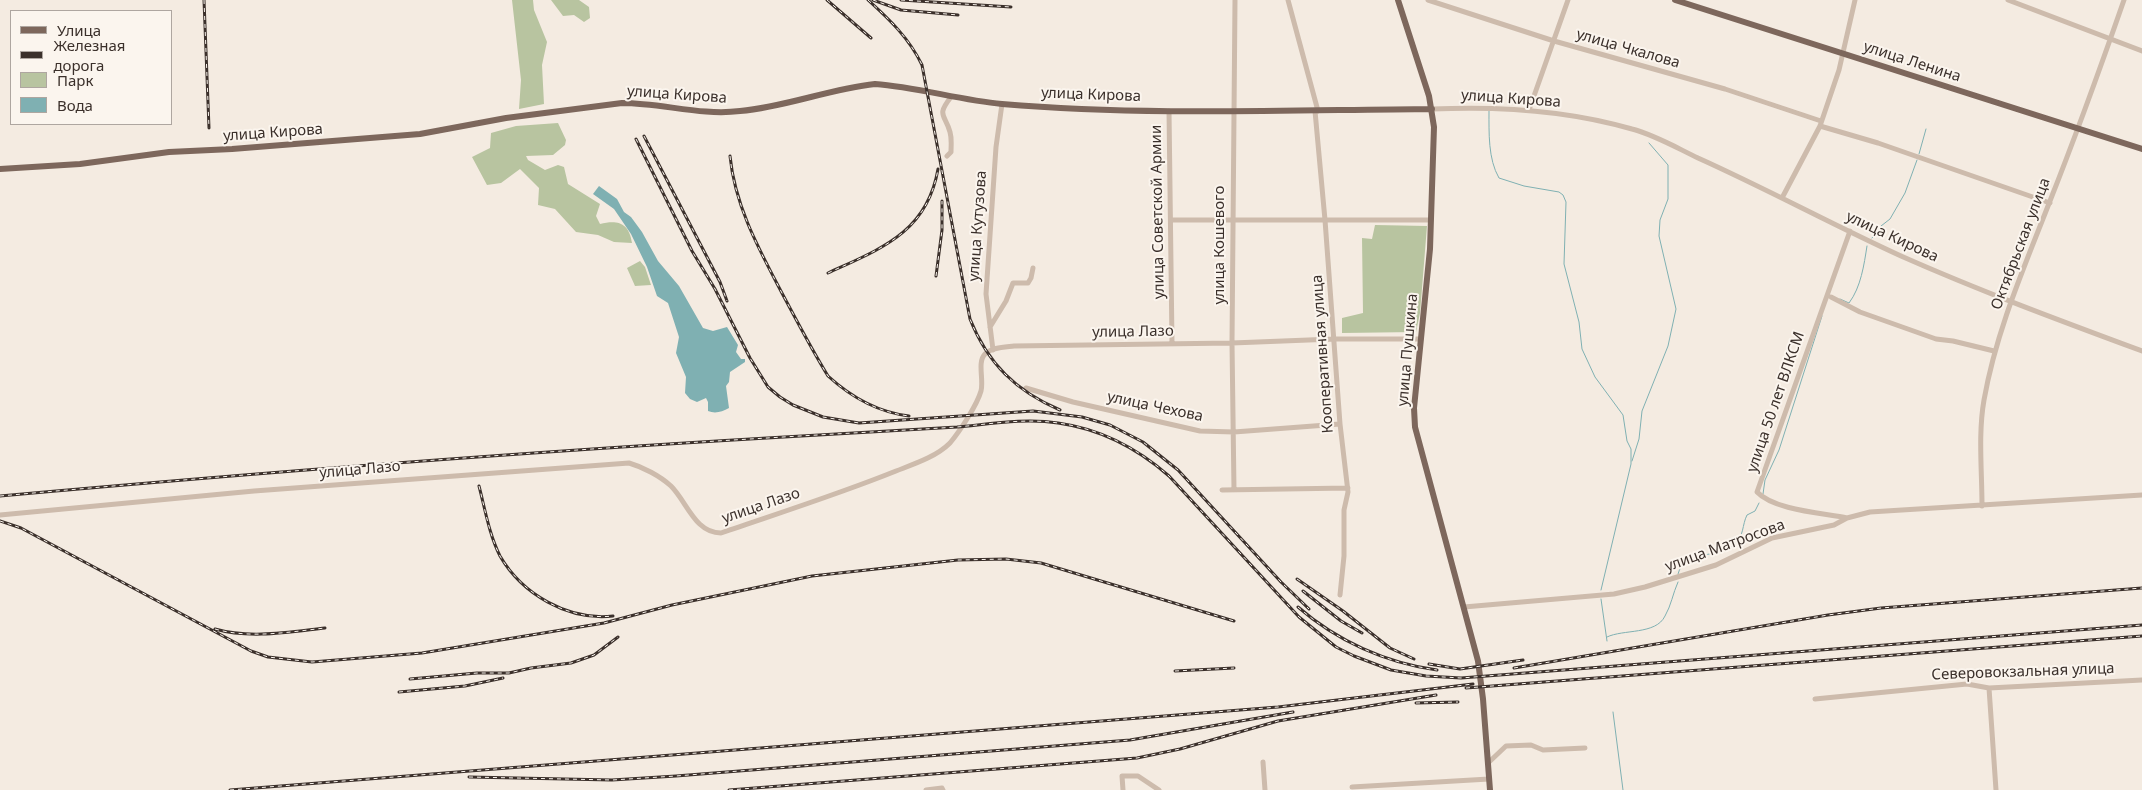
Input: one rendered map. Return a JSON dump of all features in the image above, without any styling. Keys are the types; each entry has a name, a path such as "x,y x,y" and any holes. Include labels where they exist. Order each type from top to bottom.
{"main road":[{"name":"улица Пушкина","path":"1398,0 1432,109 1434,127 1431,220 1414,408 1415,428 1478,661 1490,790"},
{"name":"улица Ленина","path":"1675,0 2142,149"},
{"name":"улица Кирова","path":"0,168 80,164 169,152 232,149 420,134 506,118 622,103 699,111 740,112 786,104 858,86 875,84 1002,104 1234,112 1432,109"}],"street":[{"name":"улица Кошевого","path":"1234,490 1232,343 1235,0"},
{"name":"Кооперативная улица","path":"1288,0 1316,112 1340,424 1348,488 1344,510 1344,556 1340,595"},
{"name":"улица Чкалова","path":"1428,0 1554,41 1725,89 1820,124 2050,202"},
{"path":"1529,110 1568,0"},
{"path":"1782,198 1820,124 1844,54 1856,0"},
{"path":"2008,0 2111,38 2142,52"},
{"name":"Октябрьская улица","path":"1982,506 1984,402 1994,351 2011,302 2079,128 2124,0"},
{"path":"948,156 951,152 950,130 942,113 944,106 951,97"},
{"name":"улица Кутузова","path":"993,350 986,294 996,147 1002,104"},
{"name":"улица Кирова","path":"1432,109 1482,106 1529,110 1577,116 1634,129 1901,256 2011,302 2142,351"},
{"name":"улица Советской Армии","path":"1169,111 1172,343"},
{"path":"1171,220 1431,220"},
{"name":"улица 50 лет ВЛКСМ","path":"1846,518 1790,507 1764,499 1757,492 1850,231"},
{"path":"989,328 1006,300 1013,283 1028,283 1033,268"},
{"path":"1831,297 1860,312 1936,339 1994,351"},
{"name":"улица Лазо","path":"0,515 254,491 620,462 634,464 666,482 676,492 702,527 713,533 720,533 873,480 922,460 942,449 956,434 975,404 983,383 982,360 986,352 993,350 1014,346 1232,343 1334,338 1421,339"},
{"name":"улица Чехова","path":"1026,388 1073,402 1200,431 1234,432 1340,424"},
{"path":"1222,490 1348,488"},
{"name":"улица Матросова","path":"1464,607 1614,594 1645,587 1716,565 1772,538 1834,525 1846,518 1870,512 2142,494"},
{"name":"Северовокзальная улица","path":"1815,699 1967,684 1988,688 2142,680"},
{"path":"1988,688 1996,790"},
{"path":"1488,763 1506,746 1531,744 1543,750 1585,748"},
{"path":"1263,762 1265,790"},
{"path":"1123,790 1122,776 1138,776 1158,790"},
{"path":"1352,787 1489,778"},
{"path":"926,790 942,788 942,790"}],"green space":[{"path":"512,0 533,0 534,10 547,42 542,65 544,104 519,109 521,80"},
{"path":"551,0 579,0 589,7 590,18 584,22 574,15 563,16"},
{"path":"558,123 566,140 565,145 553,155 526,156 528,160 545,170 558,165 564,167 568,184 600,204 596,216 600,224 612,222 621,224 628,231 632,243 614,242 598,235 576,232 555,209 538,205 539,188 520,169 501,183 487,185 472,157 490,148 491,133 516,126"},
{"path":"1375,225 1427,226 1420,313 1416,332 1342,333 1342,318 1363,313 1362,238 1372,239"},
{"path":"640,261 645,267 651,285 635,286 627,268"}],"water":[{"path":"599,186 617,199 624,212 631,217 642,232 658,261 679,286 703,328 713,331 727,327 738,345 736,352 741,359 745,359 745,362 730,372 729,382 726,386 729,408 724,411 708,411 706,398 697,402 690,399 685,393 686,377 676,353 679,337 668,303 657,296 647,267 631,234 614,209 593,194"}],"waterway":[{"path":"1477,91 1488,101"},
{"path":"1489,111 1491,154 1495,171 1499,178 1524,186 1559,192 1563,195 1566,202 1564,264 1579,322 1582,349 1595,377 1623,415 1627,441 1631,449 1631,464 1601,590"},
{"path":"1919,154 1926,129"},
{"path":"1632,461 1639,439 1642,411 1668,346 1676,309 1659,236 1660,220 1668,199 1668,165 1649,143"},
{"path":"1872,238 1881,226 1890,219 1905,193 1917,160"},
{"path":"1840,299 1849,303 1853,297 1861,276 1867,246"},
{"path":"1763,494 1765,480 1779,450 1822,316"},
{"path":"1678,574 1687,561 1695,557 1721,552 1735,544 1740,538 1747,515 1755,511 1759,503"},
{"path":"1607,637 1647,629 1661,622 1667,612 1678,582"},
{"path":"1601,599 1607,641"},
{"path":"1613,712 1623,790"}],"railway":[{"path":"204,0 209,128"},
{"path":"827,0 871,38"},
{"path":"868,0 905,38 922,65 970,319 977,335 995,363 1017,385 1060,410"},
{"path":"873,0 901,10 958,15"},
{"path":"901,0 1011,7"},
{"path":"644,136 720,282 727,301"},
{"path":"636,139 692,251 715,289 750,358 768,387 780,397 793,405 823,417 859,423 1033,411 1082,417 1110,425 1143,442 1178,470 1281,582 1309,609"},
{"path":"730,156 737,193 750,228 783,295 828,376 855,397 875,407 909,416"},
{"path":"828,273 866,256 898,236 912,224 923,209 932,191 938,169"},
{"path":"936,276 942,230 942,201"},
{"path":"0,496 287,471 479,457 1033,421 1074,426 1104,435 1118,441 1157,466 1169,476 1299,617 1336,647 1391,670 1426,676 1461,678 2142,625"},
{"path":"479,486 496,548 509,570 521,582 534,593 563,609 579,614 613,616"},
{"path":"0,521 21,528 251,651 268,657 312,662 422,653 604,623 672,605 812,576 958,560 1006,559 1041,563 1234,621"},
{"path":"1297,579 1343,611 1390,648 1414,659"},
{"path":"1514,668 1828,615 1881,608 2142,588"},
{"path":"1303,591 1341,621 1362,633"},
{"path":"1298,607 1329,630 1363,649 1399,662 1437,670"},
{"path":"215,629 242,634 256,634 325,628"},
{"path":"1466,688 2142,636"},
{"path":"410,679 477,673 509,673 571,663 594,655 618,637"},
{"path":"1429,664 1460,669 1523,660"},
{"path":"1175,671 1234,668"},
{"path":"399,692 465,686 503,678"},
{"path":"230,790 1278,707 1473,684"},
{"path":"729,790 1137,758 1180,749 1278,721 1436,695"},
{"path":"1416,703 1458,702"},
{"path":"469,777 612,780 676,776 1130,740 1293,712"}]}
